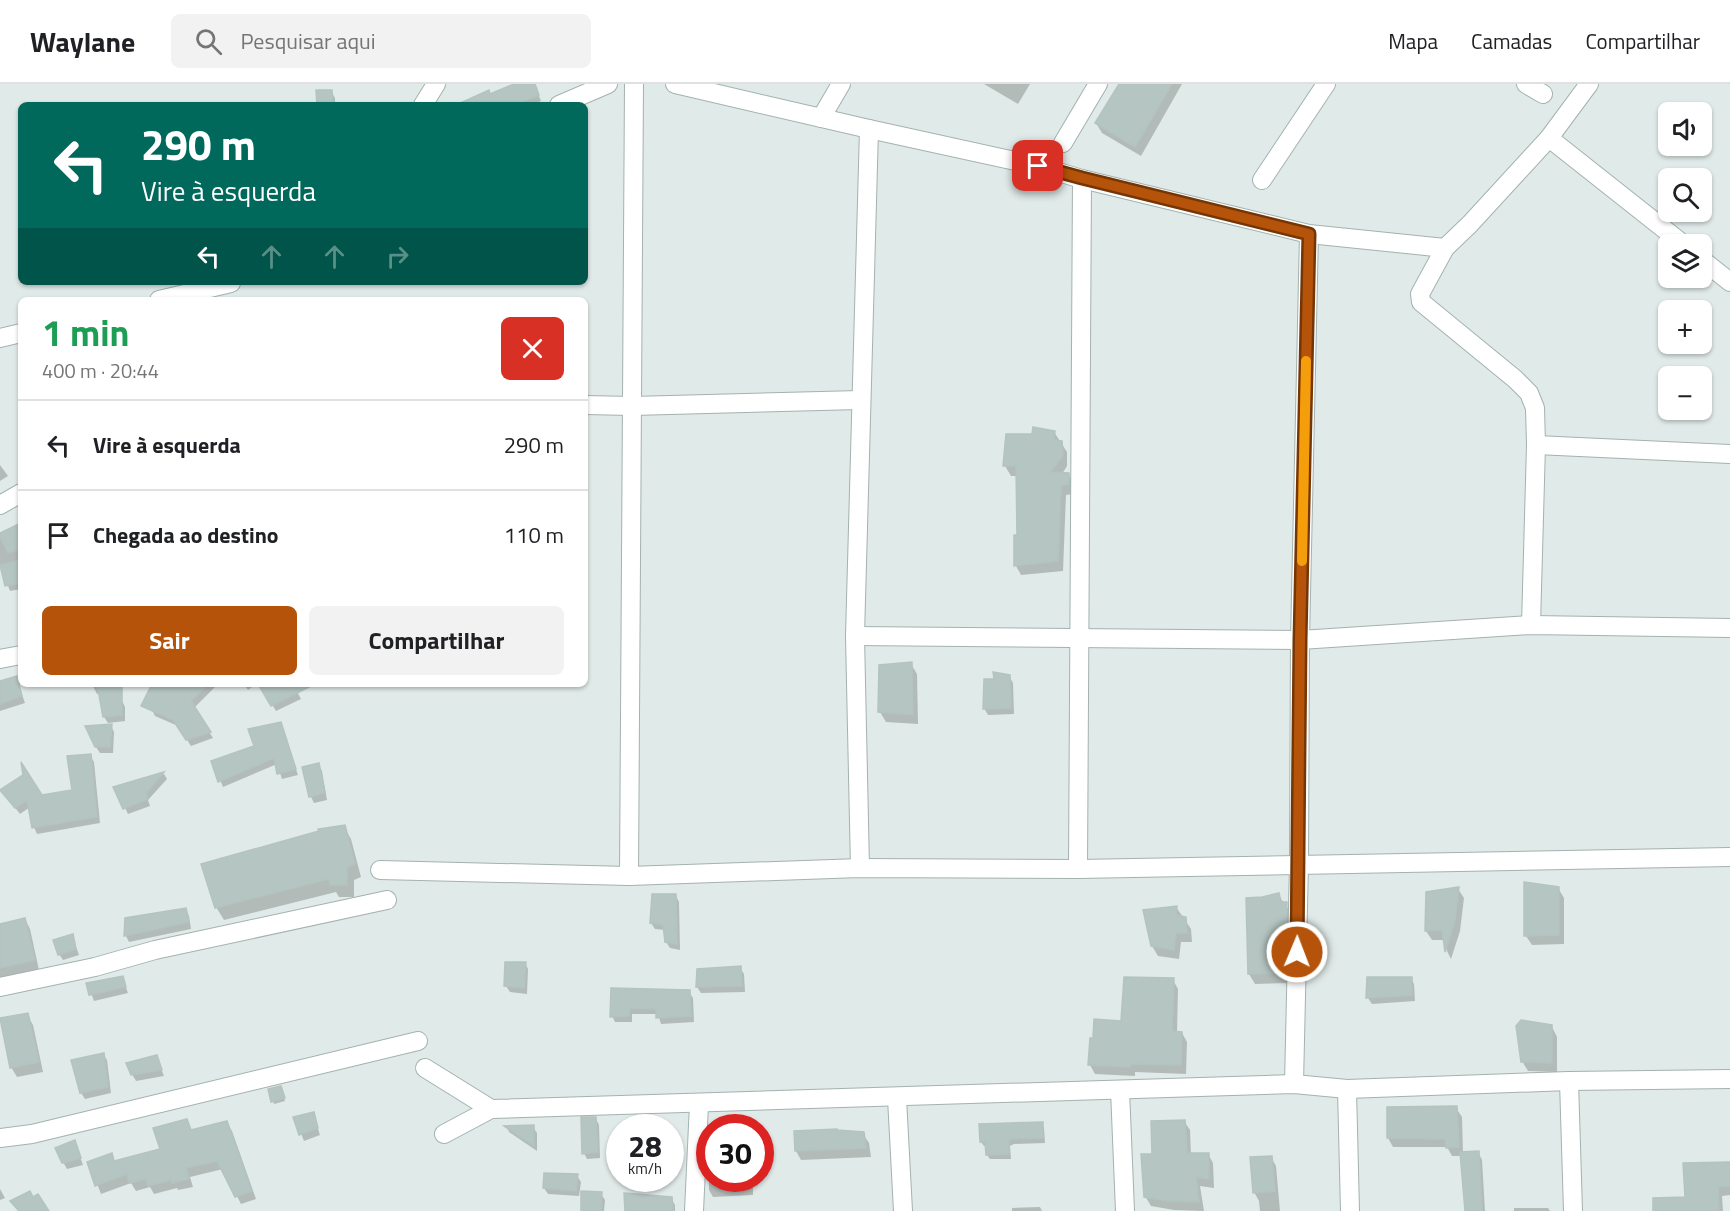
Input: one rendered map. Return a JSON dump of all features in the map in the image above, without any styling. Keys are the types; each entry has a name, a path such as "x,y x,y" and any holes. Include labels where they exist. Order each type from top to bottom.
{"street":[{"path":"425,102 436,84"},
{"path":"566,102 608,84"},
{"path":"628,876 634,84"},
{"path":"675,84 1038,166 1309,234 1445,248"},
{"path":"821,118 841,84"},
{"path":"1063,143 1098,84"},
{"path":"1262,180 1326,84"},
{"path":"1526,84 1543,94"},
{"path":"1531,625 1536,445 1534,408 1529,393 1421,302 1420,294 1445,248 1550,138 1589,84"},
{"path":"860,868 855,636 869,129"},
{"path":"1550,138 1670,234"},
{"path":"1078,869 1082,178"},
{"path":"1294,1084 1299,864 1300,640 1309,234"},
{"path":"1712,268 1730,282"},
{"path":"172,297 223,285"},
{"path":"0,338 18,334"},
{"path":"588,405 860,400"},
{"path":"1536,445 1730,454"},
{"path":"0,505 18,495"},
{"path":"855,636 1300,640 1531,625 1730,628"},
{"path":"0,659 18,656"},
{"path":"380,870 628,876 860,868 1078,869 1730,856"},
{"path":"0,987 95,967 155,950 387,900"},
{"path":"0,1138 32,1134 418,1041"},
{"path":"425,1068 491,1109"},
{"path":"444,1134 491,1109 1294,1084 1347,1089 1569,1081 1730,1079"},
{"path":"1569,1081 1573,1211"},
{"path":"1347,1089 1350,1211"},
{"path":"1120,1090 1125,1211"},
{"path":"897,1098 903,1211"},
{"path":"694,1211 699,1104"}],"building":[{"path":"514,84 535,84 539,95 522,102 463,102 489,90 490,94"},
{"path":"1119,84 1172,84 1135,147 1095,123"},
{"path":"316,90 332,90 333,102 317,102"},
{"path":"1033,427 1055,431 1054,440 1062,441 1063,456 1050,472 1069,473 1069,484 1061,485 1058,561 1014,566 1014,535 1017,535 1016,466 1003,466 1006,434 1032,434"},
{"path":"18,524 18,550 8,553 0,533"},
{"path":"18,561 18,584 5,586 0,565"},
{"path":"912,662 913,715 878,712 879,665"},
{"path":"993,672 1010,675 1011,708 983,709 984,679 994,679"},
{"path":"17,676 22,696 0,704 0,681"},
{"path":"98,687 122,687 122,715 103,717"},
{"path":"150,687 205,687 191,701 211,732 186,740 173,720 141,706"},
{"path":"260,687 309,687 271,706"},
{"path":"281,722 296,769 277,774 274,758 218,782 211,761 254,746 248,729"},
{"path":"112,724 110,747 95,747 85,726"},
{"path":"91,754 97,817 32,828 27,800 15,808 0,790 23,775 21,762 42,795 72,790 67,756"},
{"path":"319,763 325,793 309,797 302,767"},
{"path":"164,772 146,793 148,799 123,809 113,787"},
{"path":"345,825 355,864 347,867 347,885 330,885 329,879 215,908 201,864 319,831 318,829"},
{"path":"1524,882 1559,887 1559,935 1524,936"},
{"path":"1459,887 1455,920 1445,952 1442,930 1425,931 1426,892"},
{"path":"1279,893 1281,902 1287,902 1285,973 1248,974 1246,898"},
{"path":"652,894 676,894 677,944 665,942 663,925 650,923"},
{"path":"1177,906 1176,915 1186,917 1187,933 1176,933 1174,950 1151,946 1143,910"},
{"path":"186,908 189,922 124,936 125,918"},
{"path":"25,918 35,960 0,968 0,924"},
{"path":"73,934 76,949 58,955 53,940"},
{"path":"505,962 526,962 524,988 504,986"},
{"path":"741,966 742,986 696,987 697,969"},
{"path":"123,976 126,987 89,995 86,983"},
{"path":"1124,977 1174,978 1172,1031 1182,1032 1181,1065 1131,1064 1130,1067 1088,1065 1094,1019 1121,1021"},
{"path":"1367,977 1412,977 1412,995 1366,998"},
{"path":"611,988 690,990 691,1016 656,1018 656,1009 630,1008 629,1016 610,1017"},
{"path":"28,1013 39,1062 10,1068 0,1018"},
{"path":"1521,1020 1552,1025 1552,1063 1521,1062 1516,1026"},
{"path":"104,1053 108,1087 80,1093 71,1060"},
{"path":"157,1055 162,1070 131,1075 126,1063"},
{"path":"281,1086 285,1098 271,1102 268,1089"},
{"path":"1457,1106 1459,1147 1446,1148 1445,1139 1387,1138 1387,1107"},
{"path":"314,1112 318,1128 299,1135 293,1117"},
{"path":"581,1117 596,1117 598,1152 582,1154"},
{"path":"187,1119 191,1130 227,1121 252,1191 235,1197 217,1161 186,1168 189,1179 172,1183 171,1180 148,1186 146,1179 129,1183 127,1174 95,1186 87,1162 112,1153 114,1161 160,1149 153,1128"},
{"path":"1185,1120 1187,1153 1209,1153 1209,1179 1196,1177 1199,1202 1168,1201 1144,1197 1141,1154 1152,1154 1151,1121"},
{"path":"1043,1122 1043,1138 1011,1139 1009,1154 986,1155 985,1142 980,1142 979,1124"},
{"path":"534,1125 534,1146 504,1126"},
{"path":"837,1129 864,1132 866,1148 795,1151 794,1131"},
{"path":"75,1140 81,1158 62,1163 55,1148"},
{"path":"1479,1151 1482,1211 1465,1211 1460,1152"},
{"path":"1272,1156 1275,1191 1253,1193 1250,1157"},
{"path":"1730,1162 1730,1186 1718,1187 1719,1211 1653,1211 1653,1198 1685,1197 1683,1163"},
{"path":"544,1173 578,1174 576,1191 543,1188"},
{"path":"30,1191 33,1197 38,1194 49,1211 19,1211 10,1201"},
{"path":"581,1191 602,1192 601,1211 581,1211"},
{"path":"624,1193 672,1197 673,1211 625,1211"}],"slow traffic":[{"path":"1302,561 1306,361"}],"route":[{"path":"1038,166 1309,234 1300,640 1297,952"}]}
